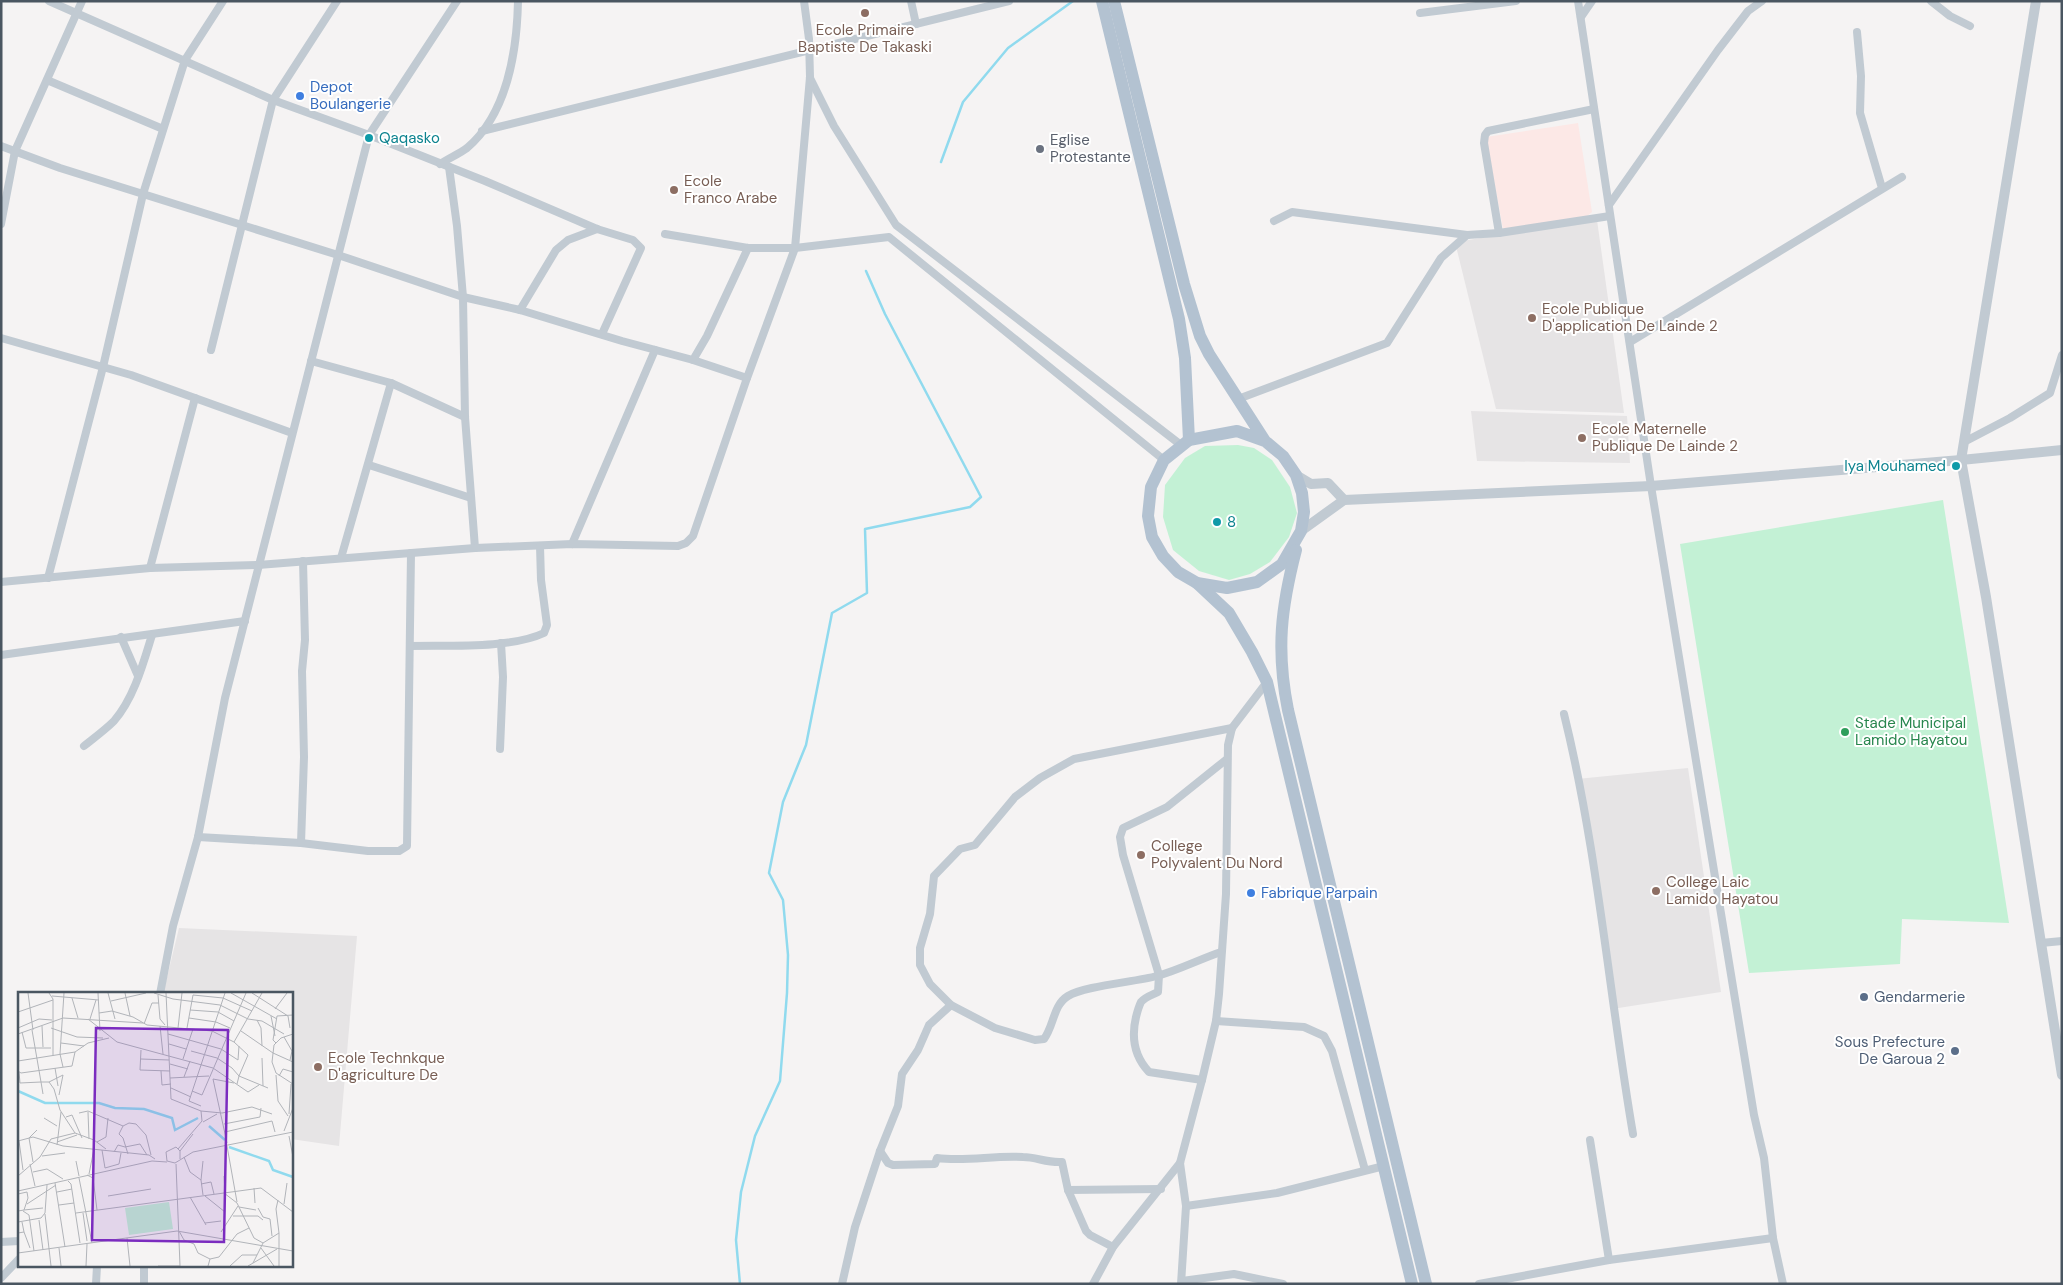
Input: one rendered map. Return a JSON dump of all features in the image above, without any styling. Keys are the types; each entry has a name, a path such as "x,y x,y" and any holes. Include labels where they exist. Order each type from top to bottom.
{"main road":[{"path":"1102,1 1179,319 1185,358 1185,442"},
{"path":"1114,1 1194,318 1209,354 1264,441"},
{"path":"1412,1284 1266,682 1252,652 1229,612 1197,583 1178,572 1162,556 1152,537 1148,516 1151,487 1164,460 1185,442 1237,431 1264,441 1283,456 1296,474 1302,493 1304,512 1282,612 1280,646 1282,678 1292,730 1426,1284"},
{"path":"1197,583 1227,588 1257,582 1282,564 1300,534"}],"street":[{"path":"49,1 273,100 369,135 597,228 633,240 641,248 602,334"},
{"path":"1,224 15,151 82,1"},
{"path":"48,578 103,367 143,194 185,60 223,1"},
{"path":"211,350 273,100 337,1"},
{"path":"160,992 173,926 198,837 225,698 369,135 457,1"},
{"path":"440,164 466,149 482,131 502,97 513,58 518,27 518,1"},
{"path":"1,582 150,568 258,564 475,548 572,544 662,546 686,543 693,536 747,378 795,248 810,77 810,50 804,1"},
{"path":"910,1 916,24"},
{"path":"482,131 916,24 988,3 1009,1"},
{"path":"1420,13 1516,1"},
{"path":"1578,1 1651,486 1754,1115 1764,1158 1773,1238 1783,1284"},
{"path":"1581,17 1592,1"},
{"path":"1609,205 1718,50 1748,11 1762,1"},
{"path":"1931,1 1950,16 1970,26"},
{"path":"2036,1 1961,460 1986,597 2062,1075"},
{"path":"1858,32 1861,70 1860,113 1882,188"},
{"path":"810,77 834,126 896,225 1185,442"},
{"path":"47,80 163,129"},
{"path":"1500,233 1484,143 1485,134 1488,131 1594,109"},
{"path":"1,146 60,168 338,255 463,297 520,310 693,360 747,378"},
{"path":"448,168 457,226 463,297 465,417 475,548"},
{"path":"1630,342 1902,177"},
{"path":"1274,221 1292,212 1467,235 1500,233 1610,216"},
{"path":"520,310 556,250 568,240 597,228"},
{"path":"665,234 748,248 795,248 889,237 1164,460"},
{"path":"1238,399 1387,343 1441,258 1467,235"},
{"path":"693,360 707,336 748,248"},
{"path":"1,338 103,367 292,433"},
{"path":"572,544 655,350"},
{"path":"1964,442 2010,418 2050,393 2062,355"},
{"path":"311,361 391,383 465,417"},
{"path":"341,558 369,466 391,383"},
{"path":"150,568 195,398"},
{"path":"1300,534 1344,500 1651,486 2062,450"},
{"path":"369,466 471,498"},
{"path":"1296,474 1311,484 1328,483 1344,500"},
{"path":"410,646 500,643 532,639 544,633 547,626 541,580 540,546"},
{"path":"198,837 301,843 368,851 399,851 406,846 412,553"},
{"path":"301,843 304,758 302,671 305,640 302,561"},
{"path":"1,654 245,621"},
{"path":"84,746 112,723 121,712 138,676 152,635"},
{"path":"120,637 138,676"},
{"path":"500,643 503,667 500,749"},
{"path":"1093,1284 1113,1247 1180,1163 1216,1021 1226,894 1227,759 1232,728 1266,682"},
{"path":"1564,714 1581,789 1592,853 1618,1048 1633,1134"},
{"path":"1221,952 1159,975 1067,996 1057,1009 1049,1032 1044,1039 1035,1040 995,1028 951,1004 930,984 923,974 920,965 920,948 930,914 934,876 960,849 975,845 1015,797 1040,778 1074,759 1232,728"},
{"path":"1202,1080 1149,1072 1140,1061 1133,1039 1133,1030 1141,1003 1158,992 1159,975 1123,855 1120,837 1123,828 1167,807 1227,759"},
{"path":"2041,944 2062,941"},
{"path":"842,1284 856,1226 880,1150 898,1106 902,1074 918,1050 929,1025 951,1004"},
{"path":"1216,1021 1304,1027 1324,1036 1332,1051 1365,1170"},
{"path":"1590,1140 1609,1260"},
{"path":"880,1150 888,1163 894,1165 935,1164 937,1158 953,1160 1024,1156 1050,1163 1062,1162 1068,1190 1086,1231 1090,1236 1113,1247"},
{"path":"1180,1163 1186,1206 1181,1282 1234,1274 1283,1284"},
{"path":"1186,1206 1277,1192 1384,1166"},
{"path":"1068,1190 1161,1188"},
{"path":"1479,1284 1609,1260 1773,1238"},
{"path":"1,1242 18,1241"},
{"path":"1,1278 18,1260"},
{"path":"96,1284 97,1268"},
{"path":"144,1268 144,1284"}],"shaded area":[{"path":"1578,123 1592,212 1585,218 1503,229 1486,137"},
{"path":"1597,220 1624,413 1496,409 1455,242"},
{"path":"1471,411 1627,416 1630,463 1477,461"},
{"path":"1688,768 1721,992 1612,1009 1577,779"},
{"name":"Ecole Technkque D'agriculture De","path":"179,928 357,936 339,1146 292,1139 292,992 163,992"}],"green space":[{"path":"1238,445 1254,448 1272,460 1290,487 1297,513 1289,537 1270,562 1250,574 1229,580 1199,571 1173,550 1163,517 1165,485 1185,458 1205,446"},
{"name":"Stade Municipal Lamido Hayatou","path":"1943,500 2009,923 1902,919 1900,964 1749,973 1680,544"}],"waterway":[{"path":"941,162 963,102 1008,48 1073,1"},
{"path":"740,1284 736,1240 741,1192 755,1136 780,1081 787,993 788,955 783,900 769,873 783,802 806,745 832,613 867,593 865,529 970,507 981,497 885,314 866,271"}],"place":[{"name":"Ecole Primaire Baptiste De Takaski","path":"865,13"},
{"name":"Depot Boulangerie","path":"300,96"},
{"name":"Qaqasko","path":"369,138"},
{"name":"Eglise Protestante","path":"1040,149"},
{"name":"Ecole Franco Arabe","path":"674,190"},
{"name":"Ecole Publique D'application De Lainde 2","path":"1532,318"},
{"name":"Ecole Maternelle Publique De Lainde 2","path":"1582,438"},
{"name":"Iya Mouhamed","path":"1956,466"},
{"name":"8","path":"1217,522"},
{"name":"Stade Municipal Lamido Hayatou","path":"1845,732"},
{"name":"College Polyvalent Du Nord","path":"1141,855"},
{"name":"College Laic Lamido Hayatou","path":"1656,891"},
{"name":"Fabrique Parpain","path":"1251,893"},
{"name":"Gendarmerie","path":"1864,997"},
{"name":"Sous Prefecture De Garoua 2","path":"1955,1051"},
{"name":"Ecole Technkque D'agriculture De","path":"318,1067"}]}
